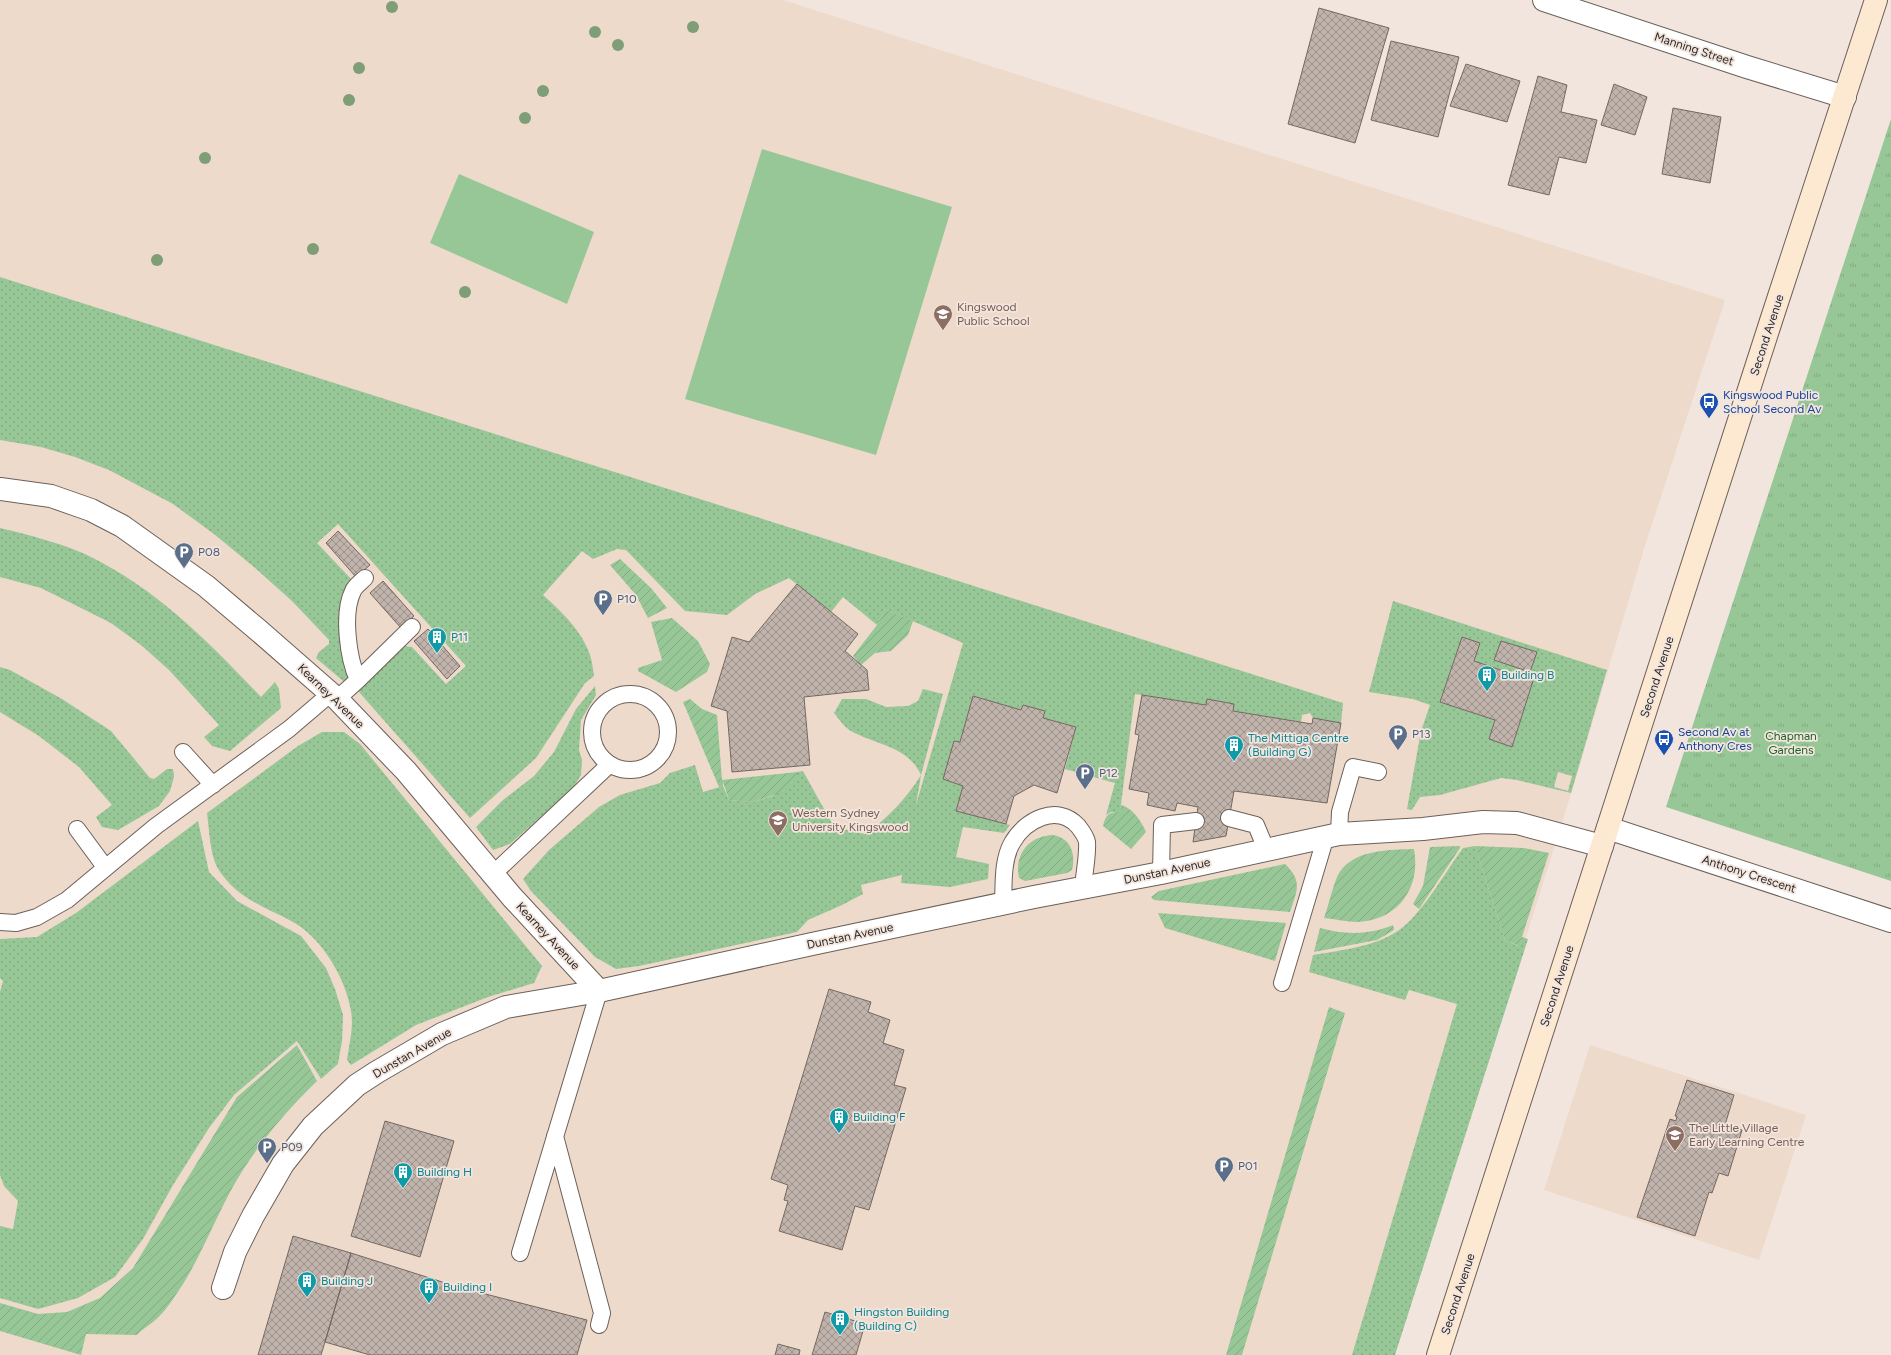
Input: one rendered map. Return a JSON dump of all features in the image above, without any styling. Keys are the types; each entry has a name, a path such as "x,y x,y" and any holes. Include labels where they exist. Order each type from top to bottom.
{"street":[{"name":"Manning Street","path":"1544,0 1747,67 1845,97"},
{"name":"Second Avenue","path":"1438,1355 1770,324 1876,0"},
{"name":"Kearney Avenue","path":"0,489 51,496 91,510 122,526 206,586 334,697 406,771 512,897 599,990"},
{"name":"Dunstan Avenue","path":"222,1288 235,1252 253,1216 283,1164 313,1126 357,1085 442,1034 506,1007 599,990 1003,903 1161,873 1332,835 1423,829 1438,826 1483,822 1517,823 1605,837"},
{"name":"Anthony Crescent","path":"1605,837 1891,921"}],"lane":[{"path":"358,680 353,669 349,648 347,614 353,591 368,579"},
{"path":"0,922 16,923 37,917 67,900 156,826 358,680 414,628"},
{"path":"633,694 647,698 659,707 666,720 668,734 662,754 651,764 638,770 623,770 609,765 598,755 592,742 592,727 597,713 606,702 619,695 633,694"},
{"path":"183,752 213,785"},
{"path":"493,874 609,765"},
{"path":"1282,983 1340,812 1353,767 1378,772"},
{"path":"1003,903 1005,865 1007,854 1012,843 1026,826 1044,816 1053,814 1071,819 1082,832 1087,841 1083,888"},
{"path":"1229,818 1256,825 1266,849"},
{"path":"1161,873 1162,825 1196,821"},
{"path":"77,829 105,867"},
{"path":"520,1253 599,990"},
{"path":"555,1136 602,1313 599,1325"}],"shaded area":[{"name":"Western Sydney University Kingswood","path":"0,0 783,0 1725,300 1643,552 1576,778 1395,1355 0,1355"},
{"name":"The Little Village Early Learning Centre","path":"1590,1045 1806,1115 1759,1260 1544,1190"}],"green space":[{"name":"Chapman Gardens","path":"1891,119 1891,881 1666,807"},
{"path":"762,149 952,207 876,455 685,399"},
{"path":"459,174 594,232 567,304 430,243"},
{"path":"0,277 1343,703 1341,723 1313,718 1310,713 1302,715 1301,722 1233,711 1234,704 1208,699 1206,705 1135,694 1120,812 1111,812 1106,815 1115,783 1065,769 1076,727 1043,718 1044,711 1023,705 1021,710 973,696 960,742 954,741 943,779 963,786 957,811 1010,825 1004,833 963,827 956,857 989,864 988,879 950,887 901,883 902,875 861,885 863,894 808,920 797,932 639,966 616,969 595,957 531,891 523,879 549,850 599,807 620,795 660,783 670,773 695,765 703,792 723,786 729,800 753,802 773,796 796,772 803,771 834,827 865,834 896,808 921,775 916,805 963,643 885,609 877,625 843,597 831,612 789,578 755,594 727,615 685,611 626,550 617,549 593,559 582,551 543,595 564,615 582,638 590,655 594,676 585,683 536,758 470,818 359,692 360,688 403,646 412,647 446,684 466,666 338,524 317,543 353,581 349,686 316,658 319,652 329,644 329,640 292,601 214,534 173,504 109,470 75,457 41,447 0,440"},
{"path":"0,528 67,547 87,555 112,568 159,600 181,618 202,637 261,697 275,682 279,689 281,708 230,751 212,746 204,737 219,725 169,670 141,645 111,623 41,588 0,577"},
{"path":"620,559 651,588 667,608 648,618 636,595 610,565"},
{"path":"1393,601 1607,670 1571,793 1517,780 1501,778 1440,795 1420,797 1412,810 1407,809 1421,731 1430,705 1413,699 1369,692","holes":["1462,637 1480,643 1474,661 1533,681 1512,747 1489,739 1495,720 1440,702","1501,641 1537,652 1530,672 1494,660","1558,772 1572,776 1568,791 1554,787"]},
{"path":"885,609 913,621 908,635 891,651 875,653 861,665 853,656 877,625"},
{"path":"672,618 698,641 710,664 707,672 676,692 638,671 638,668 662,660 651,622"},
{"path":"0,667 10,670 62,699 111,731 150,778 154,779 167,769 173,769 174,777 170,791 159,806 118,830 102,827 96,817 112,805 79,767 39,736 0,712"},
{"path":"595,686 596,695 581,720 579,750 582,760 581,775 573,788 510,844 493,850 476,827 503,800 534,776 554,752 576,709"},
{"path":"923,689 943,694 921,775 915,765 900,752 861,736 846,727 834,713 842,699 866,699 886,707 908,706 918,701"},
{"path":"690,699 702,709 717,715 722,780 797,772 795,785 787,791 753,802 729,800 723,782 723,786 719,787 683,702"},
{"path":"322,732 344,732 360,744 542,966 534,983 488,997 416,1025 351,1065 347,1060 352,1030 351,1011 344,986 331,960 314,938 304,929 241,894 224,878 217,867 213,855 207,813 298,746"},
{"path":"1121,805 1133,812 1146,832 1131,849 1103,826 1108,815 1120,812"},
{"path":"198,821 209,872 237,901 301,936 326,968 335,989 343,1015 342,1041 338,1064 321,1079 297,1041 234,1095 209,1128 173,1185 143,1239 115,1277 78,1298 38,1309 0,1298 0,1226 13,1229 18,1201 4,1186 0,1175 0,992 3,981 0,978 0,939 37,937 76,913"},
{"path":"1053,835 1064,839 1071,848 1073,858 1072,870 1067,873 1025,881 1019,878 1019,861 1025,848 1037,839 1044,836"},
{"path":"1460,846 1419,909 1413,904 1423,886 1430,847"},
{"path":"1475,846 1505,940 1518,946 1522,937 1528,939 1395,1355 1352,1355 1457,1004 1409,990 1405,1000 1309,972 1313,955 1372,943 1383,939 1403,927 1419,910 1435,889 1463,848"},
{"path":"1475,846 1524,848 1549,853 1519,946 1505,940"},
{"path":"1414,849 1414,876 1404,899 1396,908 1385,915 1372,920 1358,922 1324,918 1337,877 1343,868 1351,861 1360,856 1371,853"},
{"path":"1285,864 1291,870 1297,886 1290,912 1154,900 1151,897 1159,891"},
{"path":"1158,913 1286,923 1275,961 1165,928"},
{"path":"1393,925 1394,930 1377,940 1314,952 1320,928 1339,932 1357,933 1375,931"},
{"path":"1329,1007 1345,1013 1242,1355 1226,1355"},
{"path":"297,1045 317,1081 280,1120 258,1148 229,1194 204,1246 183,1284 165,1310 153,1322 137,1335 86,1334 81,1355 0,1331 0,1303 38,1314 67,1312 100,1298 133,1268 237,1097"}],"building":[{"path":"1319,8 1389,28 1355,143 1288,124"},
{"path":"1391,41 1459,57 1438,137 1371,120"},
{"path":"1466,64 1520,81 1507,122 1450,106"},
{"path":"1538,76 1567,85 1561,112 1597,120 1586,163 1559,157 1549,195 1508,185"},
{"path":"1614,84 1647,97 1635,135 1601,125"},
{"path":"1673,108 1721,117 1710,183 1662,174"},
{"path":"338,531 370,565 356,577 326,543"},
{"path":"383,581 414,616 401,628 370,593"},
{"path":"797,584 858,634 845,651 867,670 869,690 804,697 810,765 732,772 727,711 711,706 732,637 749,642"},
{"name":"P11","path":"428,629 460,666 447,679 414,641"},
{"name":"Building B","path":"1462,637 1480,643 1474,661 1533,681 1512,747 1489,739 1495,720 1440,702"},
{"name":"Building B","path":"1501,641 1537,652 1530,672 1494,660"},
{"name":"The Mittiga Centre (Building G)","path":"1142,695 1206,705 1207,699 1234,704 1233,711 1312,724 1313,718 1341,723 1327,803 1234,791 1226,836 1193,842 1198,807 1177,803 1175,811 1147,805 1149,793 1129,789 1139,735 1135,734"},
{"path":"973,696 1021,710 1023,705 1045,711 1043,718 1076,727 1057,793 1034,785 1014,796 1006,824 956,811 963,786 943,779 954,741 960,742"},
{"name":"Building F","path":"829,989 871,1002 868,1012 890,1020 883,1043 904,1050 894,1085 906,1088 869,1210 855,1206 842,1250 779,1231 788,1201 784,1200 788,1185 771,1179"},
{"path":"1687,1080 1734,1095 1725,1125 1742,1130 1728,1176 1719,1173 1712,1193 1709,1192 1695,1236 1637,1217 1670,1119 1676,1121 1677,1116 1675,1116"},
{"name":"Building H","path":"385,1121 454,1141 420,1257 351,1236"},
{"name":"Building J","path":"293,1236 351,1253 325,1342 321,1355 258,1355"},
{"name":"Building I","path":"351,1253 458,1287 587,1320 577,1355 370,1355 325,1342"},
{"name":"Hingston Building (Building C)","path":"825,1312 865,1324 856,1355 812,1355"},
{"path":"778,1344 800,1350 799,1355 775,1355"}],"place":[{"name":"Kingswood Public School","path":"943,331"},
{"name":"Kingswood Public School Second Av","path":"1709,419"},
{"name":"P08","path":"184,569"},
{"name":"P10","path":"603,616"},
{"name":"P11","path":"437,654"},
{"name":"Building B","path":"1487,692"},
{"name":"P13","path":"1398,751"},
{"name":"Second Av at Anthony Cres","path":"1664,756"},
{"name":"The Mittiga Centre (Building G)","path":"1234,762"},
{"name":"P12","path":"1085,790"},
{"name":"Western Sydney University Kingswood","path":"778,837"},
{"name":"Building F","path":"839,1134"},
{"name":"The Little Village Early Learning Centre","path":"1675,1152"},
{"name":"P09","path":"267,1164"},
{"name":"P01","path":"1224,1183"},
{"name":"Building H","path":"403,1189"},
{"name":"Building J","path":"307,1298"},
{"name":"Building I","path":"429,1304"},
{"name":"Hingston Building (Building C)","path":"840,1336"}]}
